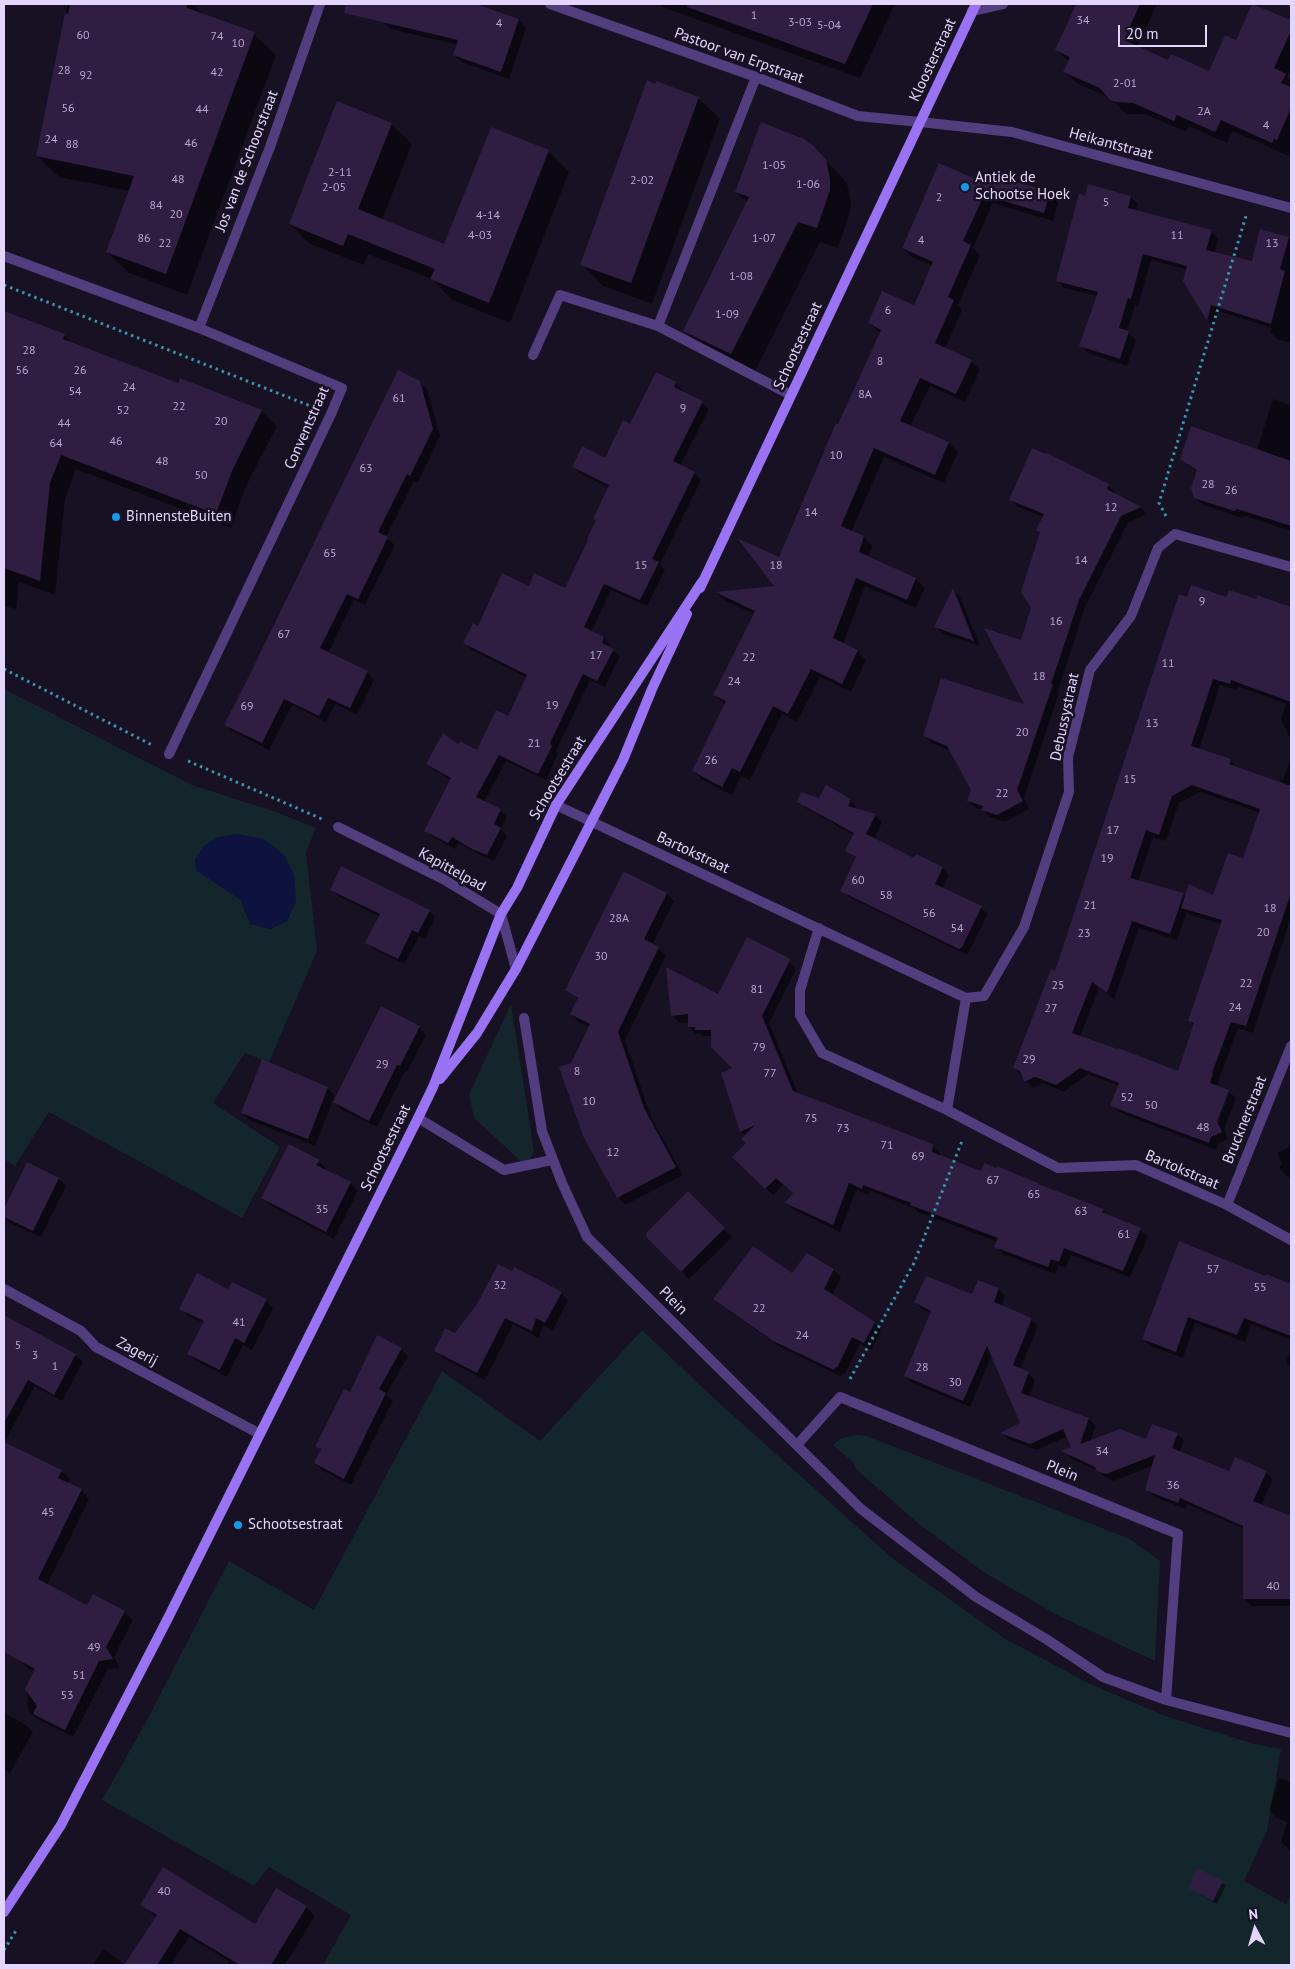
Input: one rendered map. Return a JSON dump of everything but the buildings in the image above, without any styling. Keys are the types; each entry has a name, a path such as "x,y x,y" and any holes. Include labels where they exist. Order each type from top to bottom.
{"main road":[{"name":"Kloosterstraat","path":"920,122 974,7"},
{"name":"Schootsestraat","path":"433,1087 477,1033 516,969 592,822 623,760 652,689 702,582 920,122"},
{"name":"Schootsestraat","path":"4,1912 61,1825 162,1630 418,1118 433,1087 501,914 516,888 556,805 702,582"}],"street":[{"name":"Jos van de Schoorstraat","path":"199,328 270,147 320,4"},
{"name":"Pastoor van Erpstraat","path":"550,4 756,77 858,116 920,122"},
{"name":"Kloosterstraat","path":"974,7 1003,4"},
{"path":"658,326 756,77"},
{"name":"Heikantstraat","path":"920,122 1012,132 1291,208"},
{"name":"Conventstraat","path":"4,256 199,328 342,388 169,754"},
{"path":"533,355 560,295 658,326 791,396"},
{"path":"1175,534 1291,567"},
{"name":"Debussystraat","path":"966,998 984,996 1024,927 1069,792 1068,757 1090,670 1131,616 1158,548 1175,534"},
{"name":"Bartokstraat","path":"556,805 966,998"},
{"name":"Kapittelpad","path":"338,827 442,880 501,914"},
{"path":"501,914 516,969"},
{"name":"Bartokstraat","path":"818,928 800,990 800,1015 822,1053 946,1110 1058,1168 1136,1165 1227,1205 1291,1240"},
{"path":"946,1110 966,998"},
{"name":"Plein","path":"524,1018 542,1131 552,1160 587,1237 861,1509 976,1597 1046,1639 1103,1677 1166,1700 1291,1733"},
{"name":"Brucknerstraat","path":"1227,1205 1291,1046"},
{"path":"418,1118 504,1170 552,1160"},
{"name":"Zagerij","path":"4,1289 81,1331 96,1347 260,1434"},
{"path":"797,1445 840,1397"},
{"name":"Plein","path":"840,1397 1178,1534 1166,1700"}],"path":[{"path":"1175,534 1159,503 1252,198"},
{"path":"4,285 331,414"},
{"path":"840,1397 914,1263 969,1122"}],"shaded area":[{"path":"4,689 192,785 276,812 316,828 306,852 317,951 269,1062 245,1053 213,1103 280,1147 242,1218 49,1112 15,1166 4,1159","holes":["204,846 295,902 287,921 270,929 245,913 241,900 196,870 195,859"]},
{"path":"238,834 264,839 284,855 294,874 296,902 287,921 270,929 250,924 241,900 196,870 195,860 204,846 218,837"},
{"path":"511,1004 534,1151 526,1166 474,1118 469,1094"},
{"path":"642,1330 718,1402 892,1558 1004,1638 1088,1683 1165,1716 1254,1744 1281,1749 1267,1831 1244,1881 1286,1904 1291,1895 1291,1965 323,1965 351,1915 269,1867 254,1886 102,1800 147,1720 229,1561 314,1610 442,1371 540,1441"},
{"path":"857,1435 867,1436 1130,1539 1160,1561 1155,1661 1057,1615 982,1571 919,1524 857,1470 853,1462 833,1445 842,1438"}],"place":[{"name":"Antiek de Schootse Hoek","path":"965,187"},
{"name":"BinnensteBuiten","path":"116,517"},
{"name":"Schootsestraat","path":"238,1525"}]}
